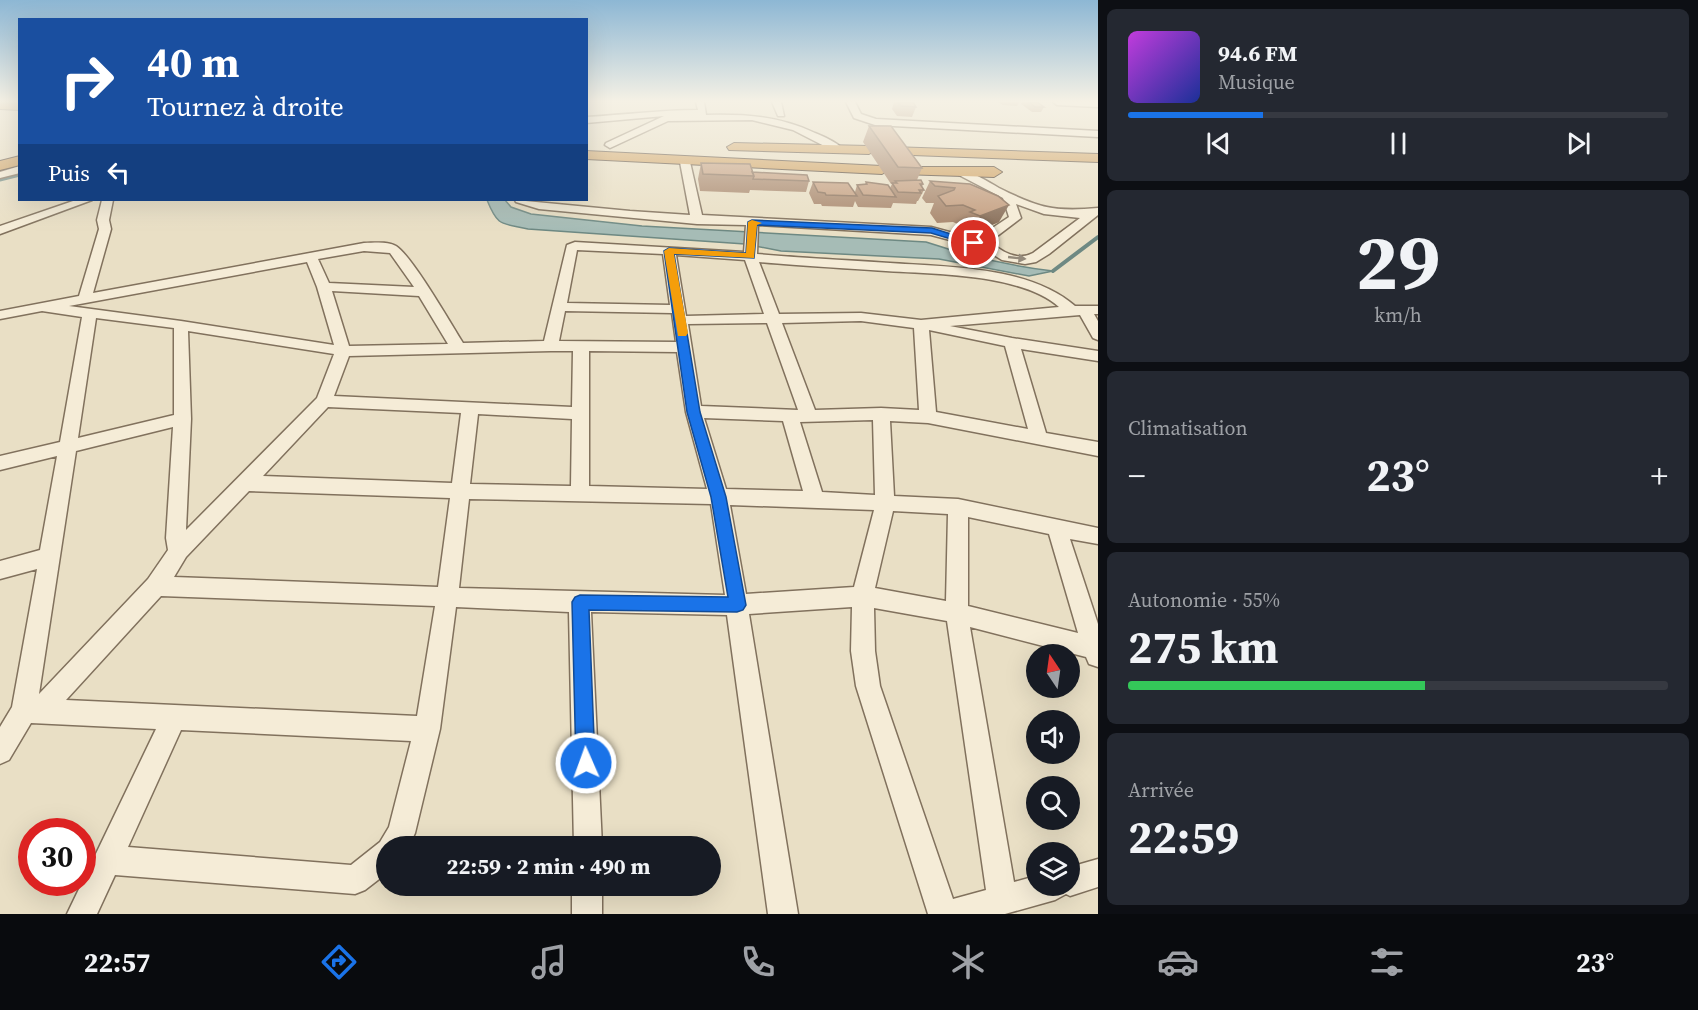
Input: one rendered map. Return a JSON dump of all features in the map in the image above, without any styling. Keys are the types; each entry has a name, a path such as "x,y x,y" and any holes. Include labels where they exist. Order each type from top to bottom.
{"highway":[{"path":"640,145 701,146"},
{"path":"724,147 869,150"},
{"path":"891,151 1098,158"},
{"path":"588,155 685,162 882,170"},
{"path":"0,166 18,161"},
{"path":"905,171 1014,172"},
{"path":"1046,171 1098,171"}],"street":[{"path":"831,145 838,149"},
{"path":"685,162 697,220"},
{"path":"0,175 18,170"},
{"path":"961,172 1008,196 1046,211 1097,211"},
{"path":"987,246 986,238 1015,218 1008,196"},
{"path":"0,230 83,201"},
{"path":"32,711 49,557 88,306 105,229 104,220 108,201"},
{"path":"523,201 539,206 752,226 932,231 987,246 1005,257 1017,260 1032,259 1097,211"},
{"path":"752,226 751,252 809,416"},
{"path":"0,315 42,307 88,306 311,257 364,247 387,247 394,250 424,292 458,348"},
{"path":"551,346 573,247 751,252 985,275 1023,284 1085,310 1098,335"},
{"path":"669,251 694,412 718,497 737,605 783,914"},
{"path":"2,745 32,711 156,586 179,551 324,401 343,351 324,287 311,257"},
{"path":"324,287 424,292"},
{"path":"88,306 181,325 343,351 551,346 684,347"},
{"path":"559,307 773,319 861,317 921,324 1012,343 1098,356"},
{"path":"921,324 976,317 1085,310"},
{"path":"921,324 928,417"},
{"path":"179,551 176,538 182,419 181,325"},
{"path":"1012,343 1039,437"},
{"path":"580,494 581,346"},
{"path":"324,401 581,413"},
{"path":"399,836 427,729 447,597 470,409"},
{"path":"694,412 790,416 881,414 928,417 1098,449"},
{"path":"881,414 885,503 863,596 863,651 868,686 943,914"},
{"path":"790,416 815,499"},
{"path":"0,463 182,419"},
{"path":"243,483 460,491 815,499 958,507 1098,536"},
{"path":"958,507 957,613 1002,900"},
{"path":"1056,526 1097,653"},
{"path":"0,570 49,557"},
{"path":"156,586 580,602 737,605 863,596 957,613 1097,653"},
{"path":"580,602 588,836"},
{"path":"32,711 427,729"},
{"path":"82,914 174,718"},
{"path":"107,860 355,880 376,865"},
{"path":"1080,878 1098,873"},
{"path":"952,914 1026,893"},
{"path":"587,896 587,914"}],"water":[{"path":"487,201 506,201 511,207 531,214 642,226 926,242 989,260 1053,271 1029,276 939,259 781,251 745,244 528,229 502,222 494,215"}],"building":[{"path":"882,145 905,145 922,168 898,167"},
{"path":"701,163 750,164 754,176 703,174"},
{"path":"752,172 807,175 809,181 753,179"},
{"path":"921,180 923,184 920,184 924,190 919,190 921,193 898,192 892,183 897,183 895,181"},
{"path":"930,181 970,184 998,196 1009,205 980,216 970,212 975,210 963,205 946,206 938,196 955,188 935,186"},
{"path":"813,182 848,183 857,196 826,195 818,192"},
{"path":"866,182 888,185 896,197 863,195 857,185 867,184"}],"waterway":[{"path":"0,180 18,176"},
{"path":"1053,271 1098,237"}],"slow traffic":[{"path":"682,333 669,251 750,256 752,222 757,223"}],"route":[{"path":"586,763 580,602 737,605 718,497 694,412 669,251 750,256 752,222 932,231 974,243"}]}
